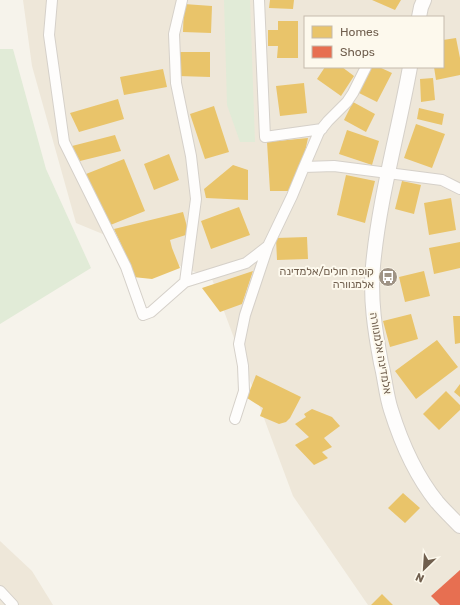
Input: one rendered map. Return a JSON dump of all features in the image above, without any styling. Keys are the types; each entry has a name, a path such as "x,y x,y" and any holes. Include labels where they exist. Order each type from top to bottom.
{"street":[{"path":"52,0 49,35 64,142 126,267 143,315 151,312 185,282 246,262 268,246"},
{"path":"182,0 174,34 176,83 191,156 196,199 185,282"},
{"path":"260,0 265,137 322,128"},
{"path":"419,16 424,0"},
{"path":"235,419 244,391 240,344 245,314 268,246 292,196 319,132 347,102 366,68"},
{"name":"אלמדינה אלמנוורה","path":"410,68 387,173 372,268 372,309 390,409 404,445 421,479 437,502 460,526"},
{"path":"304,167 334,166 442,180 460,189"},
{"path":"0,591 12,605"}],"shaded area":[{"path":"23,0 460,0 460,605 368,605 293,496 212,279 76,223 32,66"},
{"path":"0,541 32,571 53,605 0,605"}],"green space":[{"path":"224,0 250,0 255,142 240,142 227,105"},
{"path":"0,49 13,49 46,169 91,268 0,324"}],"building: Homes":[{"path":"270,0 294,0 293,9 269,8"},
{"path":"372,0 401,0 395,10"},
{"path":"184,4 212,6 211,33 183,32"},
{"path":"278,21 298,21 298,58 277,58 278,46 268,46 268,30 278,30"},
{"path":"456,38 460,58 460,75 436,80 434,68 444,68 444,40"},
{"path":"178,52 210,52 210,77 178,76"},
{"path":"324,68 343,68 354,76 341,96 317,79"},
{"path":"372,68 381,68 392,73 377,102 359,93"},
{"path":"163,69 167,87 124,95 120,77"},
{"path":"433,78 435,100 421,102 420,79"},
{"path":"304,83 307,113 280,116 276,86"},
{"path":"118,99 124,119 79,132 70,113"},
{"path":"353,102 375,114 366,132 344,120"},
{"path":"214,106 229,152 205,159 190,114"},
{"path":"419,108 444,114 442,125 417,119"},
{"path":"416,124 445,134 432,168 404,158"},
{"path":"347,130 379,141 372,165 339,154"},
{"path":"115,135 121,151 80,161 72,146"},
{"path":"308,138 305,152 289,191 270,191 267,142"},
{"path":"169,154 179,180 154,190 144,164"},
{"path":"124,159 145,211 108,226 86,174"},
{"path":"233,165 248,170 248,200 206,198 204,189"},
{"path":"346,175 375,181 365,223 337,215"},
{"path":"402,181 421,185 414,214 395,209"},
{"path":"451,198 456,230 429,235 424,203"},
{"path":"239,207 250,235 211,249 201,221"},
{"path":"183,212 189,234 170,240 180,268 152,279 133,277 125,253 114,229"},
{"path":"307,237 308,259 277,260 276,238"},
{"path":"460,242 460,268 434,274 429,248"},
{"path":"253,271 242,304 220,312 202,288"},
{"path":"424,271 430,296 405,302 399,277"},
{"path":"411,314 418,339 390,347 383,321"},
{"path":"453,316 460,316 460,343 455,344"},
{"path":"437,340 458,367 416,399 395,371"},
{"path":"256,375 301,397 290,418 286,422 279,424 260,416 263,408 247,398"},
{"path":"460,384 460,397 454,392"},
{"path":"446,391 460,405 460,410 439,430 423,414"},
{"path":"312,409 332,417 340,426 324,438 332,447 322,452 328,458 314,465 295,445 309,437 295,424 306,417 304,414"},
{"path":"403,493 420,508 405,523 388,508"},
{"path":"382,594 393,605 371,605"}],"building: Shops":[{"path":"460,570 460,605 440,605 431,596"}],"place":[{"name":"קופת חולים/אלמדינה אלמנוורה","path":"388,277"}]}
